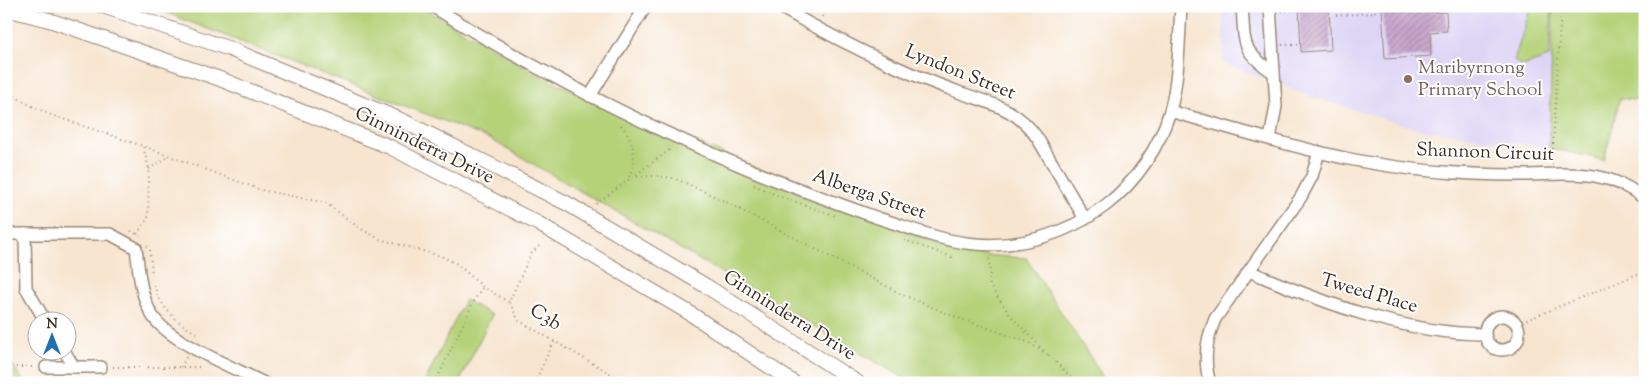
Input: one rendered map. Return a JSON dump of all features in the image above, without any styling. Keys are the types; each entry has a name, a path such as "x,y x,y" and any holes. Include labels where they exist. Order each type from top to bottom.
{"main road":[{"name":"Ginninderra Drive","path":"103,6 230,49 403,121 568,204 706,286 858,383"},
{"name":"Ginninderra Drive","path":"6,10 49,20 220,78 390,146 539,224 688,312 794,383"}],"street":[{"name":"Alberga Street","path":"432,6 501,48 590,96 686,142 785,184 886,220 952,241 988,245 1013,244 1043,238 1085,220 1117,196 1143,167 1158,140 1170,111 1175,86 1181,6"},
{"path":"590,96 646,6"},
{"name":"Lyndon Street","path":"778,6 834,37 896,67 1011,111 1033,131 1085,220"},
{"path":"1242,6 1248,52 1256,61 1274,73"},
{"path":"1270,6 1276,106 1270,139"},
{"name":"Shannon Circuit","path":"1170,111 1319,152 1381,165 1444,172 1506,175 1581,173 1604,177 1626,186 1645,199"},
{"path":"1210,383 1206,349 1211,329 1221,310 1301,197 1312,176 1319,152"},
{"path":"6,234 110,234 136,248 143,294 153,317 178,340 257,381"},
{"path":"25,234 26,288 40,312"},
{"name":"Tweed Place","path":"1249,271 1309,295 1371,315 1434,330 1484,334"},
{"path":"1498,316 1509,317 1517,324 1519,332 1514,345 1498,350 1486,340 1484,334 1488,322 1498,316"},
{"path":"71,362 74,367"},
{"path":"46,367 101,367"}],"path":[{"path":"318,6 341,10 366,6"},
{"path":"1281,6 1281,11 1298,10"},
{"path":"1336,15 1375,13 1374,6"},
{"path":"1552,174 1560,6"},
{"path":"1282,52 1282,45 1301,44"},
{"path":"6,91 51,115 143,146 261,190 326,203 358,227 379,239 434,254 457,264 483,287 509,302"},
{"path":"620,124 629,136 634,151 633,166 627,181"},
{"path":"596,204 673,147 686,142"},
{"path":"137,234 148,218 149,169 143,146"},
{"path":"149,169 169,156"},
{"path":"632,177 655,176 673,178 688,184 901,294 953,316 1028,342 1048,355"},
{"path":"130,230 143,240"},
{"path":"147,245 150,250 152,280 162,303 178,322 200,335"},
{"path":"988,245 990,286 1011,316 1076,383"},
{"name":"C3b","path":"539,246 531,254 509,302 519,320 627,383"},
{"path":"1517,324 1645,271"},
{"path":"434,383 475,299 483,287"},
{"path":"534,383 555,340"},
{"path":"6,367 46,367"},
{"path":"101,367 211,367"},
{"path":"6,371 13,383"}],"shaded area":[{"name":"Maribyrnong Primary School","path":"1223,6 1553,6 1549,148 1418,129 1306,95 1224,63"}],"green space":[{"path":"149,6 420,6 548,80 940,245 967,254 1026,258 1107,383 909,383 902,377 490,139"},
{"path":"1438,6 1488,6 1488,7 1438,9"},
{"path":"1531,6 1552,6 1549,57 1523,66 1514,61"},
{"path":"1553,6 1645,6 1645,102 1620,98 1604,160 1549,148"},
{"path":"465,300 492,315 459,383 424,383"},
{"path":"6,355 25,383 6,383"}],"building":[{"path":"1299,6 1329,6 1331,50 1301,52"},
{"path":"1382,6 1428,6 1428,13 1446,12 1447,31 1430,32 1431,56 1385,59"}],"place":[{"name":"Maribyrnong Primary School","path":"1408,79"}]}
